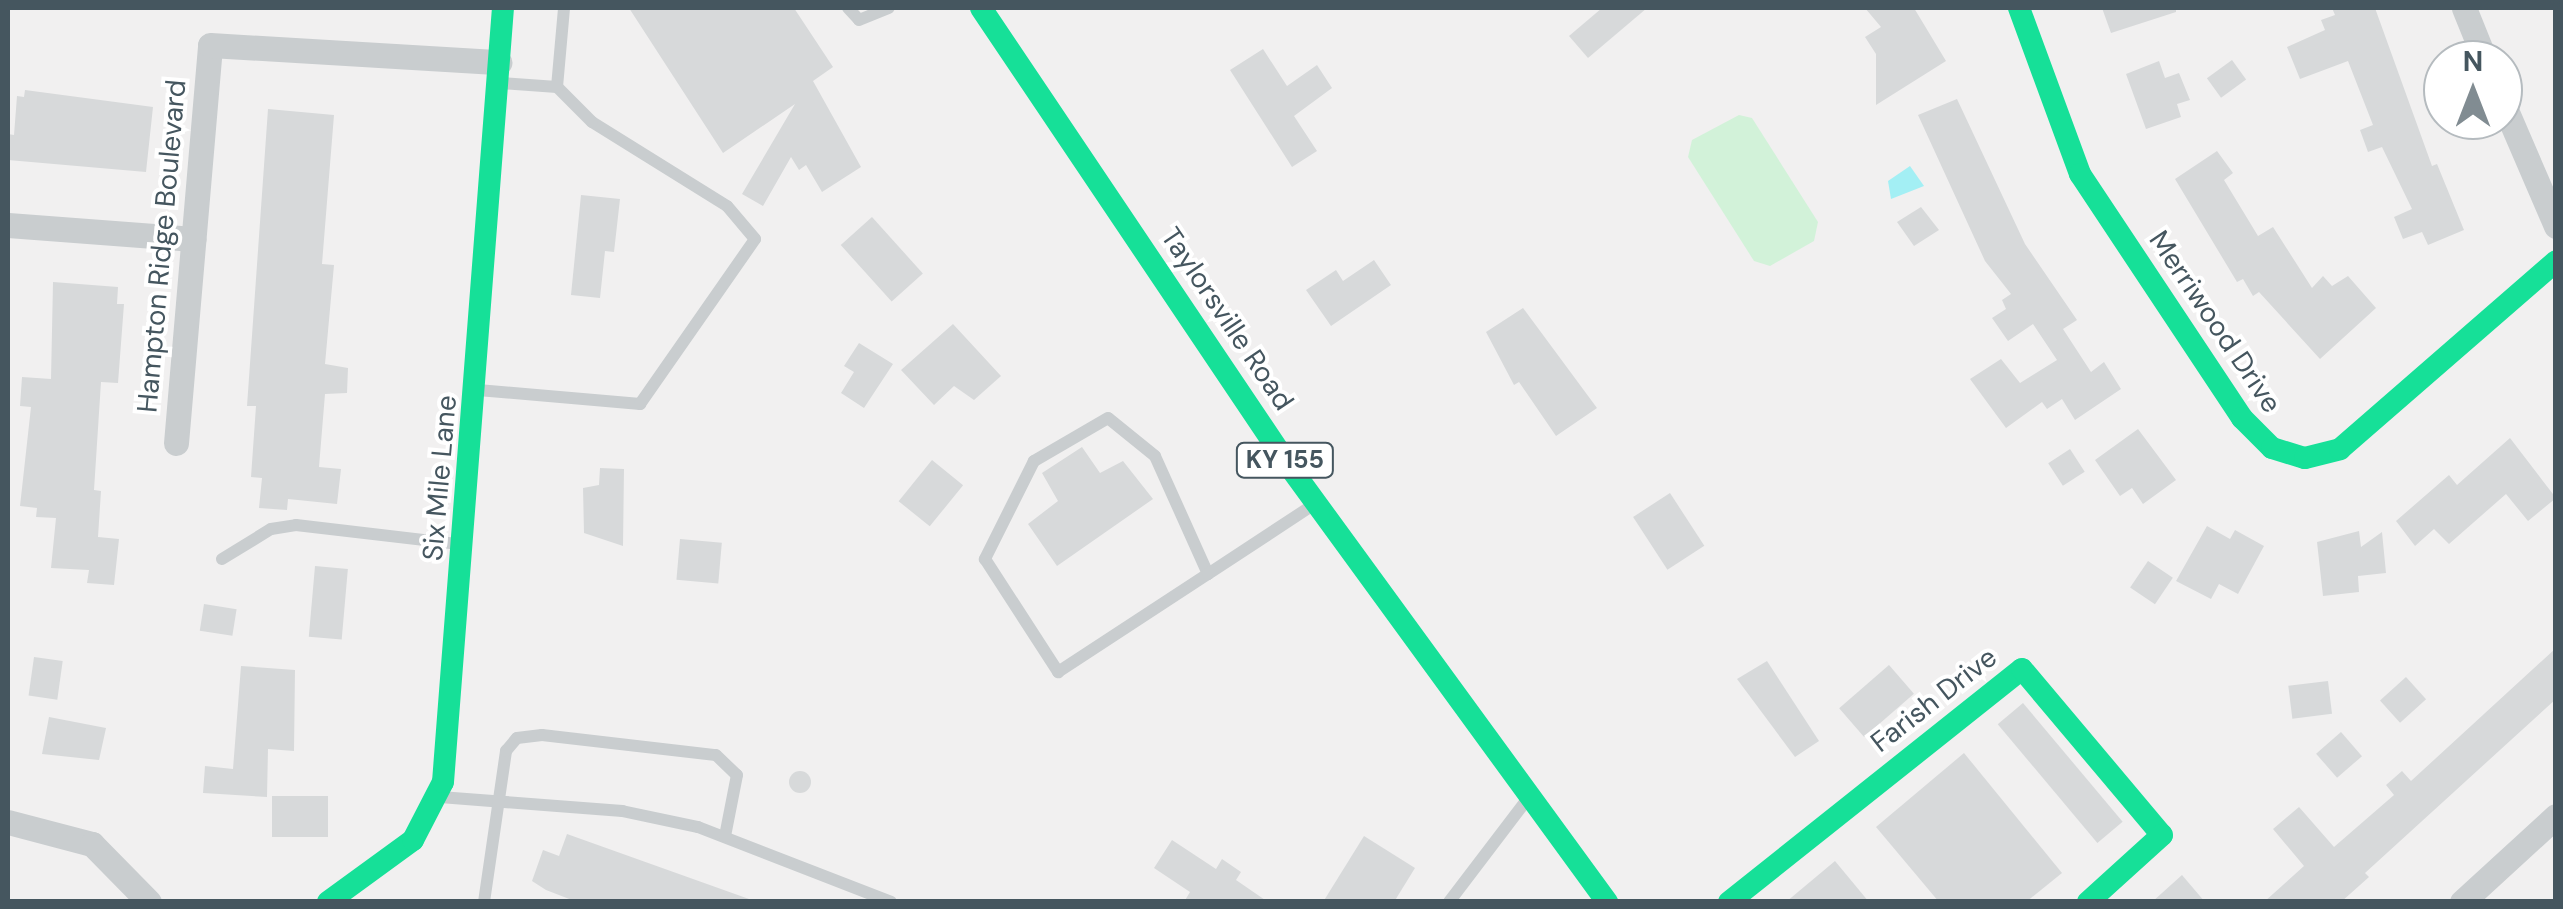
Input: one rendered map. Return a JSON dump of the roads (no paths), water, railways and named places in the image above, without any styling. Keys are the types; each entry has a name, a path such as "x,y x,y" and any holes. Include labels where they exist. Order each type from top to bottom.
{"street":[{"name":"Six Mile Lane","path":"328,902 396,857 438,796 447,760 504,8"},
{"name":"Taylorsville Road","path":"981,8 1316,504 1606,902"},
{"name":"Merriwood Drive","path":"2019,8 2080,174 2242,418 2272,448 2306,458 2340,449 2556,261"},
{"path":"2464,8 2477,40"},
{"name":"Hampton Ridge Boulevard","path":"176,443 210,45 500,72"},
{"path":"2519,140 2556,226"},
{"path":"8,225 193,239"},
{"name":"Farish Drive","path":"1729,902 2022,669 2162,835 2088,902"},
{"path":"2462,902 2556,816"},
{"path":"8,822 92,844 148,902"}],"lane":[{"path":"557,87 564,8"},
{"path":"848,8 859,20 889,8"},
{"path":"478,390 640,404 756,238 726,206 592,122 557,87 500,72"},
{"path":"1208,574 1155,456 1108,418 1034,460 985,559 1058,672 1316,504"},
{"path":"222,559 271,529 296,526 465,545"},
{"path":"484,902 506,751 517,738 542,735 716,755 737,775 725,836"},
{"path":"438,796 622,810 725,836 891,902"},
{"path":"1449,902 1528,799"}],"water":[{"path":"1910,166 1924,186 1891,199 1888,181"}]}
